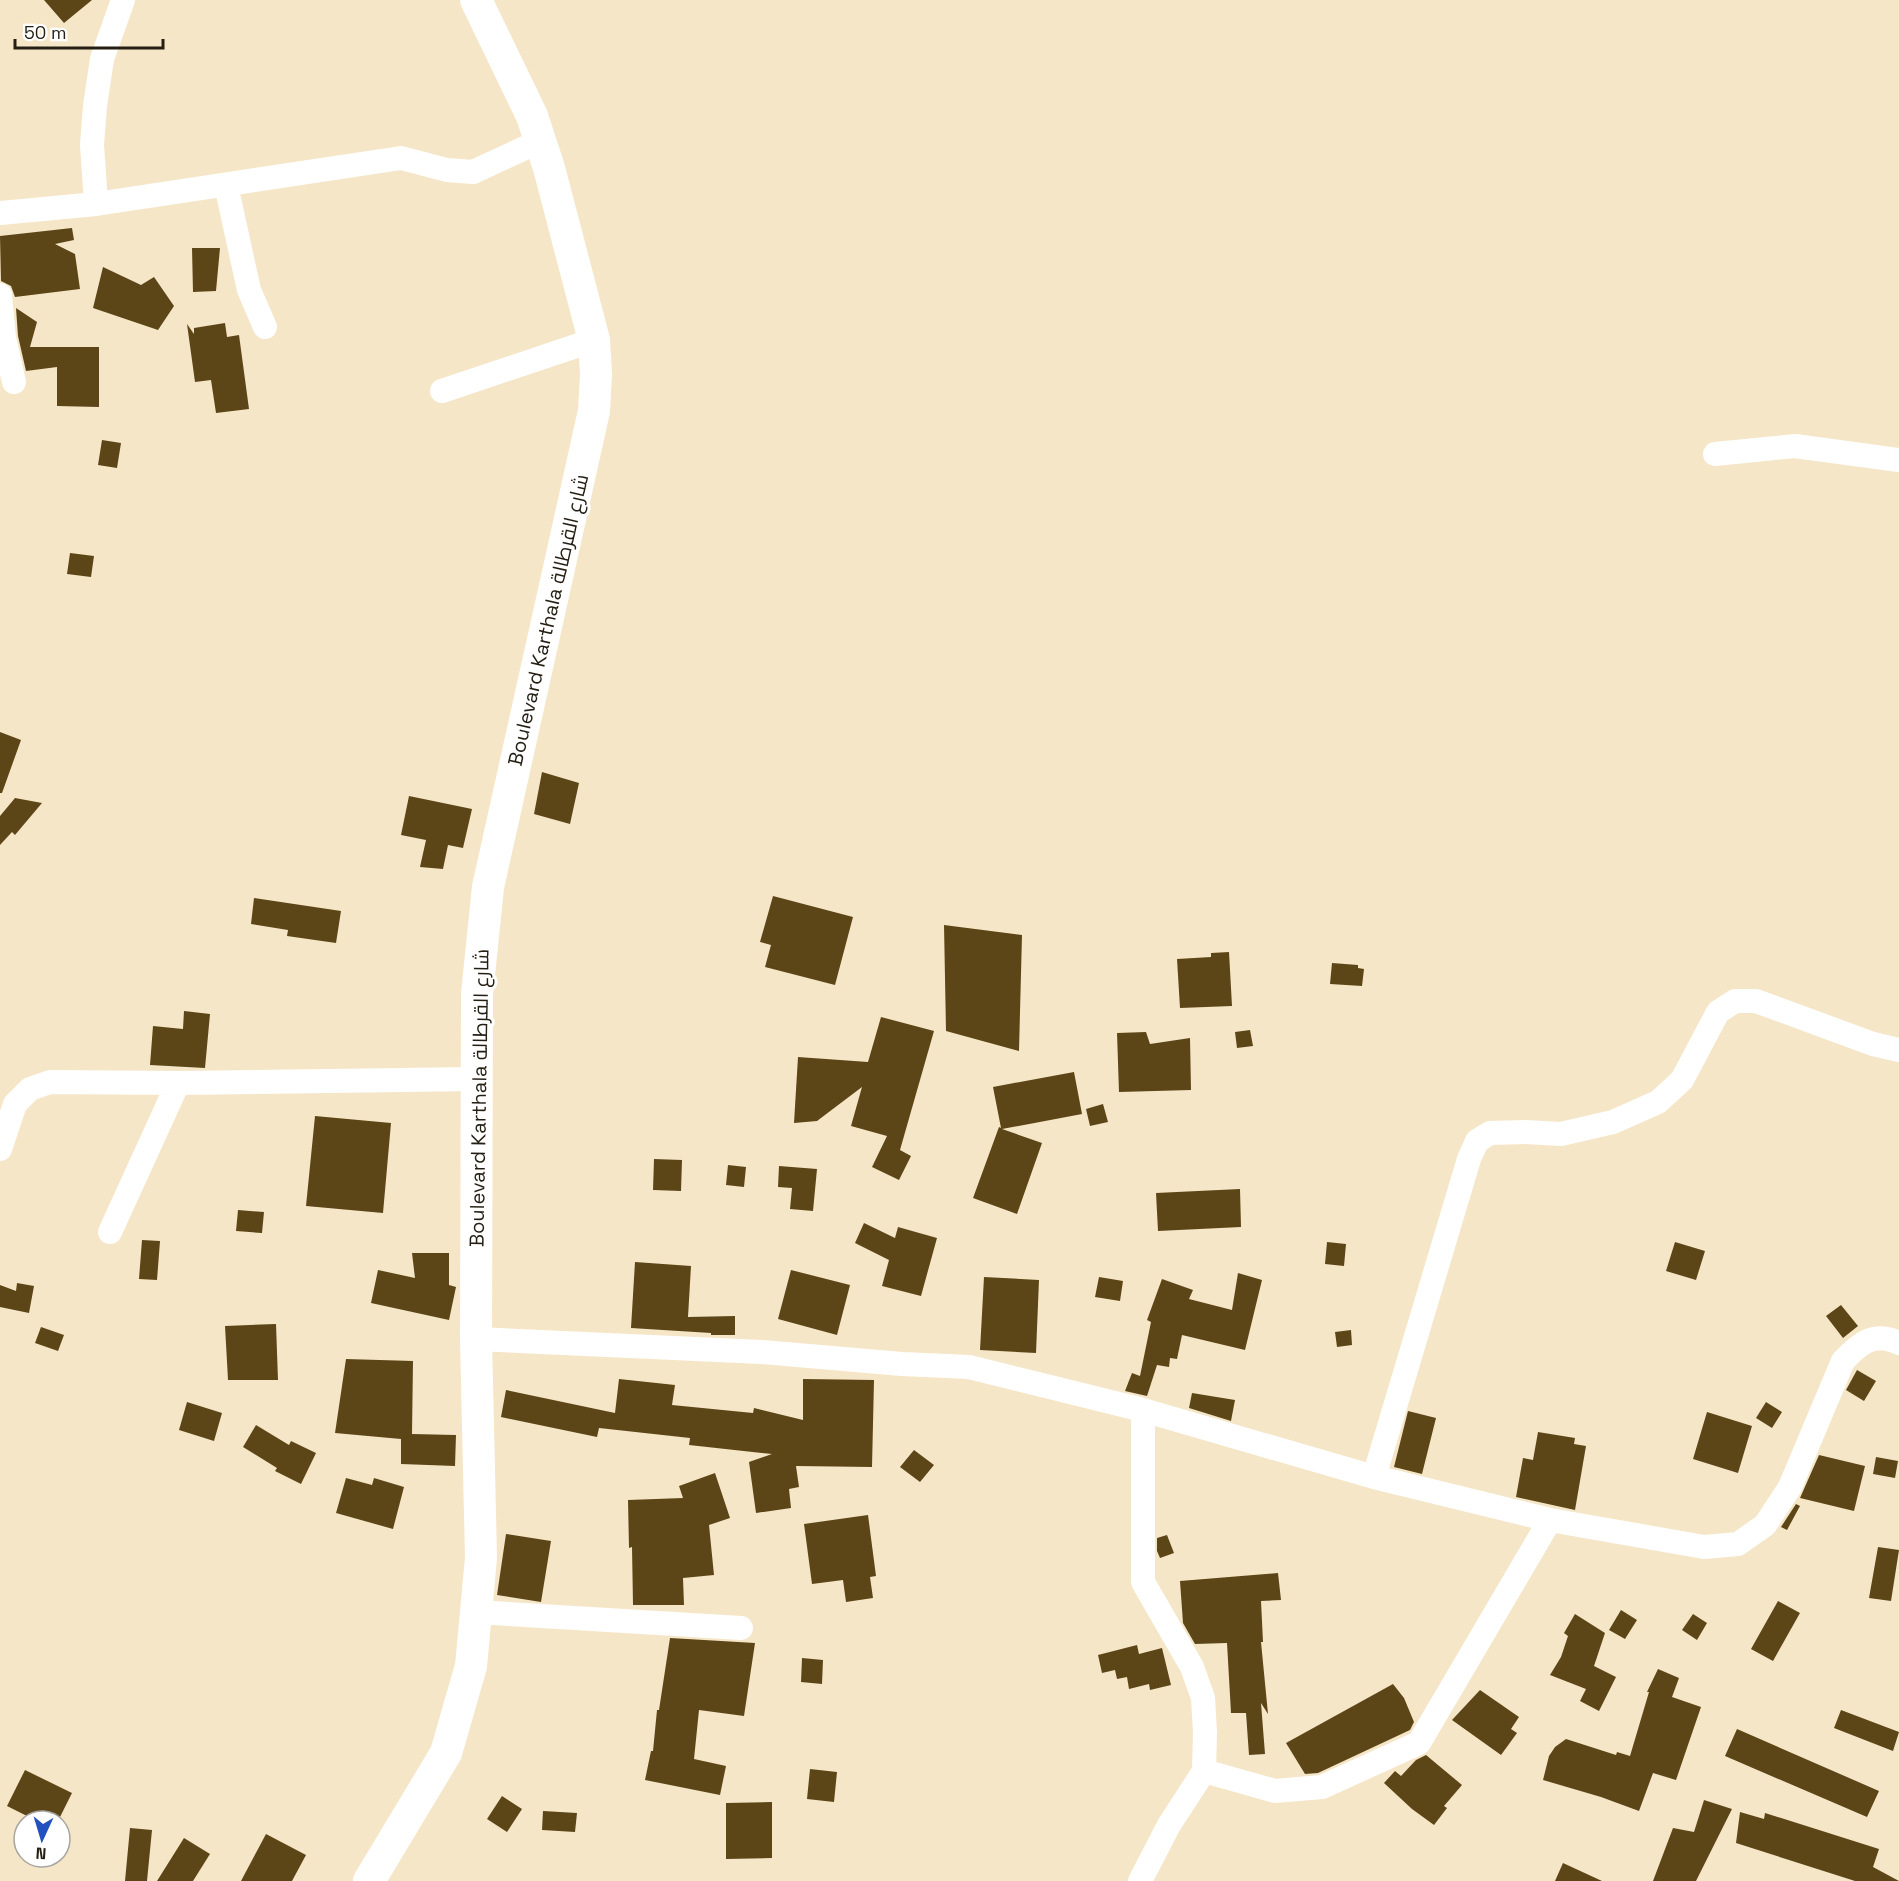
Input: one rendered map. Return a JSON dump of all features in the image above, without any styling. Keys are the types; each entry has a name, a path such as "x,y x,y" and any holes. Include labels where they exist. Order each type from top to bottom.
{"main road":[{"name":"Boulevard Karthala شارع القرطالة","path":"369,1881 446,1753 471,1666 481,1558 476,1339 477,994 488,887 594,411 596,374 594,340 549,168 532,116 476,0"}],"street":[{"path":"96,204 92,145 95,106 102,59 123,0"},
{"path":"0,213 96,204 401,158 447,170 473,172 540,141"},
{"path":"226,184 249,290 265,327"},
{"path":"0,296 4,338 14,382"},
{"path":"442,391 594,340"},
{"path":"1715,454 1796,446 1899,460"},
{"path":"1374,1476 1469,1159 1477,1141 1490,1133 1561,1134 1613,1122 1658,1102 1682,1080 1718,1012 1735,1001 1756,1001 1873,1044 1899,1050"},
{"path":"0,1149 15,1104 30,1089 50,1082 178,1083 477,1079"},
{"path":"110,1232 178,1083"},
{"path":"476,1339 762,1352 902,1364 969,1367 1143,1410 1374,1476 1550,1520 1704,1547 1738,1544 1765,1525 1790,1487 1844,1361 1857,1345 1874,1338 1888,1338 1899,1342"},
{"path":"1140,1881 1169,1825 1204,1771 1206,1732 1203,1698 1192,1667 1143,1581 1143,1410"},
{"path":"1204,1771 1275,1791 1322,1787 1419,1743 1550,1520"},
{"path":"476,1612 741,1628"}],"building":[{"path":"44,0 92,0 64,23"},
{"path":"72,228 74,240 55,244 75,254 80,289 15,297 11,286 1,281 0,236"},
{"path":"192,248 220,248 216,291 193,292"},
{"path":"103,267 141,285 154,277 174,306 158,330 93,308"},
{"path":"16,308 37,322 30,347 99,347 99,407 57,406 57,367 26,371 18,336"},
{"path":"225,323 227,337 239,335 249,409 216,413 211,380 195,382 187,324 194,334 194,328"},
{"path":"102,440 121,443 117,468 98,465"},
{"path":"70,553 94,556 91,577 67,574"},
{"path":"0,732 21,740 2,793 0,793"},
{"path":"542,772 579,783 570,824 534,814"},
{"path":"409,796 472,809 463,848 448,845 443,869 420,867 426,840 401,835"},
{"path":"15,798 42,803 15,835 12,832 0,845 0,816"},
{"path":"773,896 853,917 835,985 765,967 771,945 760,942"},
{"path":"254,898 341,911 336,943 287,936 288,930 251,924"},
{"path":"944,925 1022,935 1019,1051 946,1031"},
{"path":"1229,952 1232,1006 1180,1008 1177,959 1211,957 1211,953"},
{"path":"1332,963 1358,965 1358,968 1364,969 1362,986 1330,984"},
{"path":"184,1011 210,1014 205,1068 150,1065 153,1026 183,1029"},
{"path":"881,1017 934,1031 900,1150 911,1156 899,1180 872,1167 887,1136 851,1126 862,1087 817,1121 794,1123 798,1057 868,1062"},
{"path":"1250,1030 1253,1046 1237,1048 1235,1032"},
{"path":"1146,1032 1150,1044 1190,1038 1191,1090 1119,1092 1117,1033"},
{"path":"1074,1072 1082,1114 1002,1129 1042,1143 1017,1214 973,1198 999,1127 1001,1128 993,1087"},
{"path":"1103,1104 1108,1122 1090,1126 1086,1109"},
{"path":"315,1116 391,1123 383,1213 306,1206"},
{"path":"654,1159 682,1160 681,1191 653,1190"},
{"path":"728,1165 746,1167 744,1187 726,1185"},
{"path":"779,1166 817,1169 813,1211 790,1209 792,1188 778,1187"},
{"path":"1240,1189 1241,1227 1158,1231 1156,1193"},
{"path":"238,1210 264,1212 262,1233 236,1231"},
{"path":"864,1223 895,1238 898,1227 937,1238 921,1296 882,1286 889,1260 855,1243"},
{"path":"142,1240 160,1241 157,1280 139,1279"},
{"path":"1327,1242 1346,1244 1344,1266 1325,1264"},
{"path":"1675,1242 1705,1251 1696,1280 1666,1271"},
{"path":"412,1253 449,1253 449,1285 456,1287 449,1320 371,1303 378,1270 415,1278"},
{"path":"635,1262 691,1266 688,1317 735,1316 735,1335 631,1328"},
{"path":"791,1270 850,1285 837,1335 778,1319"},
{"path":"1238,1273 1262,1280 1245,1350 1182,1335 1177,1359 1170,1358 1169,1367 1157,1365 1147,1396 1125,1391 1132,1373 1140,1376 1151,1322 1147,1320 1162,1279 1193,1290 1189,1299 1232,1310"},
{"path":"984,1277 1039,1280 1036,1353 980,1350"},
{"path":"1099,1277 1123,1281 1120,1301 1095,1297"},
{"path":"17,1283 34,1286 29,1313 0,1307 0,1285 16,1291"},
{"path":"1841,1305 1858,1326 1843,1338 1826,1316"},
{"path":"276,1324 278,1380 228,1380 225,1326"},
{"path":"41,1327 64,1335 58,1351 35,1343"},
{"path":"1351,1330 1352,1345 1337,1347 1335,1332"},
{"path":"346,1359 413,1361 412,1434 456,1435 455,1466 401,1464 401,1439 335,1433"},
{"path":"1857,1370 1876,1381 1864,1401 1846,1390"},
{"path":"619,1379 675,1385 672,1405 753,1413 754,1408 803,1420 803,1379 874,1380 872,1467 796,1466 799,1487 789,1489 791,1508 756,1513 749,1462 772,1454 689,1445 690,1438 599,1428 597,1437 501,1417 506,1390 615,1413"},
{"path":"1192,1393 1235,1400 1231,1421 1189,1408"},
{"path":"187,1402 222,1413 214,1441 179,1430"},
{"path":"1766,1402 1782,1412 1772,1428 1756,1418"},
{"path":"1408,1411 1436,1418 1422,1474 1394,1467"},
{"path":"1707,1412 1752,1426 1738,1473 1693,1459"},
{"path":"256,1425 289,1445 291,1441 316,1453 301,1484 275,1471 277,1468 243,1447"},
{"path":"1538,1432 1575,1438 1574,1444 1586,1446 1575,1510 1516,1497 1523,1458 1533,1460"},
{"path":"914,1450 934,1465 920,1482 900,1467"},
{"path":"1819,1455 1865,1466 1854,1511 1800,1498"},
{"path":"1876,1457 1898,1461 1895,1478 1873,1474"},
{"path":"715,1473 730,1518 709,1525 714,1575 683,1578 684,1605 633,1605 628,1500 683,1498 679,1486"},
{"path":"346,1478 372,1485 374,1478 404,1487 393,1529 336,1513"},
{"path":"1796,1504 1800,1506 1787,1530 1781,1527"},
{"path":"868,1515 876,1576 870,1577 873,1598 846,1602 843,1580 812,1584 804,1524"},
{"path":"506,1534 551,1541 541,1602 497,1595"},
{"path":"1167,1535 1174,1553 1160,1558 1157,1551 1157,1538"},
{"path":"1878,1547 1899,1550 1891,1601 1869,1598"},
{"path":"1278,1573 1281,1600 1261,1601 1263,1642 1261,1642 1268,1714 1261,1703 1265,1754 1249,1755 1246,1713 1231,1713 1227,1643 1195,1644 1183,1623 1180,1581"},
{"path":"1778,1601 1800,1613 1773,1661 1751,1649"},
{"path":"1621,1610 1637,1620 1625,1639 1609,1630"},
{"path":"1575,1614 1605,1633 1594,1666 1616,1677 1599,1711 1580,1701 1586,1689 1550,1675 1561,1657 1568,1636 1564,1633"},
{"path":"1693,1614 1707,1623 1697,1640 1682,1630"},
{"path":"670,1638 755,1643 744,1716 699,1710 694,1759 726,1766 720,1795 645,1780 651,1751 653,1751 657,1710 659,1710"},
{"path":"1137,1645 1139,1654 1162,1648 1171,1685 1150,1690 1149,1684 1129,1689 1127,1677 1117,1679 1115,1670 1102,1673 1098,1655"},
{"path":"802,1658 823,1660 822,1684 801,1682"},
{"path":"1658,1669 1679,1678 1672,1697 1701,1707 1676,1780 1653,1773 1639,1811 1543,1780 1549,1756 1555,1747 1566,1739 1616,1755 1617,1752 1630,1756 1649,1692 1647,1692"},
{"path":"1393,1684 1404,1698 1414,1722 1410,1730 1318,1773 1305,1774 1286,1743"},
{"path":"1480,1690 1519,1717 1511,1729 1517,1733 1501,1755 1452,1720"},
{"path":"1841,1710 1899,1732 1893,1751 1834,1728"},
{"path":"1737,1729 1879,1791 1867,1817 1725,1756"},
{"path":"1426,1755 1462,1785 1444,1806 1447,1808 1434,1825 1412,1809 1384,1783 1395,1771 1401,1776 1416,1760"},
{"path":"810,1769 837,1772 834,1802 807,1799"},
{"path":"25,1770 72,1793 64,1809 13,1809 7,1806"},
{"path":"502,1796 522,1809 507,1832 487,1819"},
{"path":"1704,1800 1732,1809 1696,1881 1653,1881 1673,1828 1694,1832"},
{"path":"772,1802 772,1858 726,1859 726,1803"},
{"path":"543,1811 577,1813 575,1832 542,1830"},
{"path":"1740,1812 1764,1819 1765,1813 1879,1849 1873,1867 1899,1881 1855,1881 1736,1843"},
{"path":"130,1828 152,1830 147,1881 125,1881"},
{"path":"266,1834 306,1855 292,1881 241,1881"},
{"path":"184,1838 210,1854 193,1881 157,1881"},
{"path":"1563,1863 1602,1881 1555,1881"}]}
